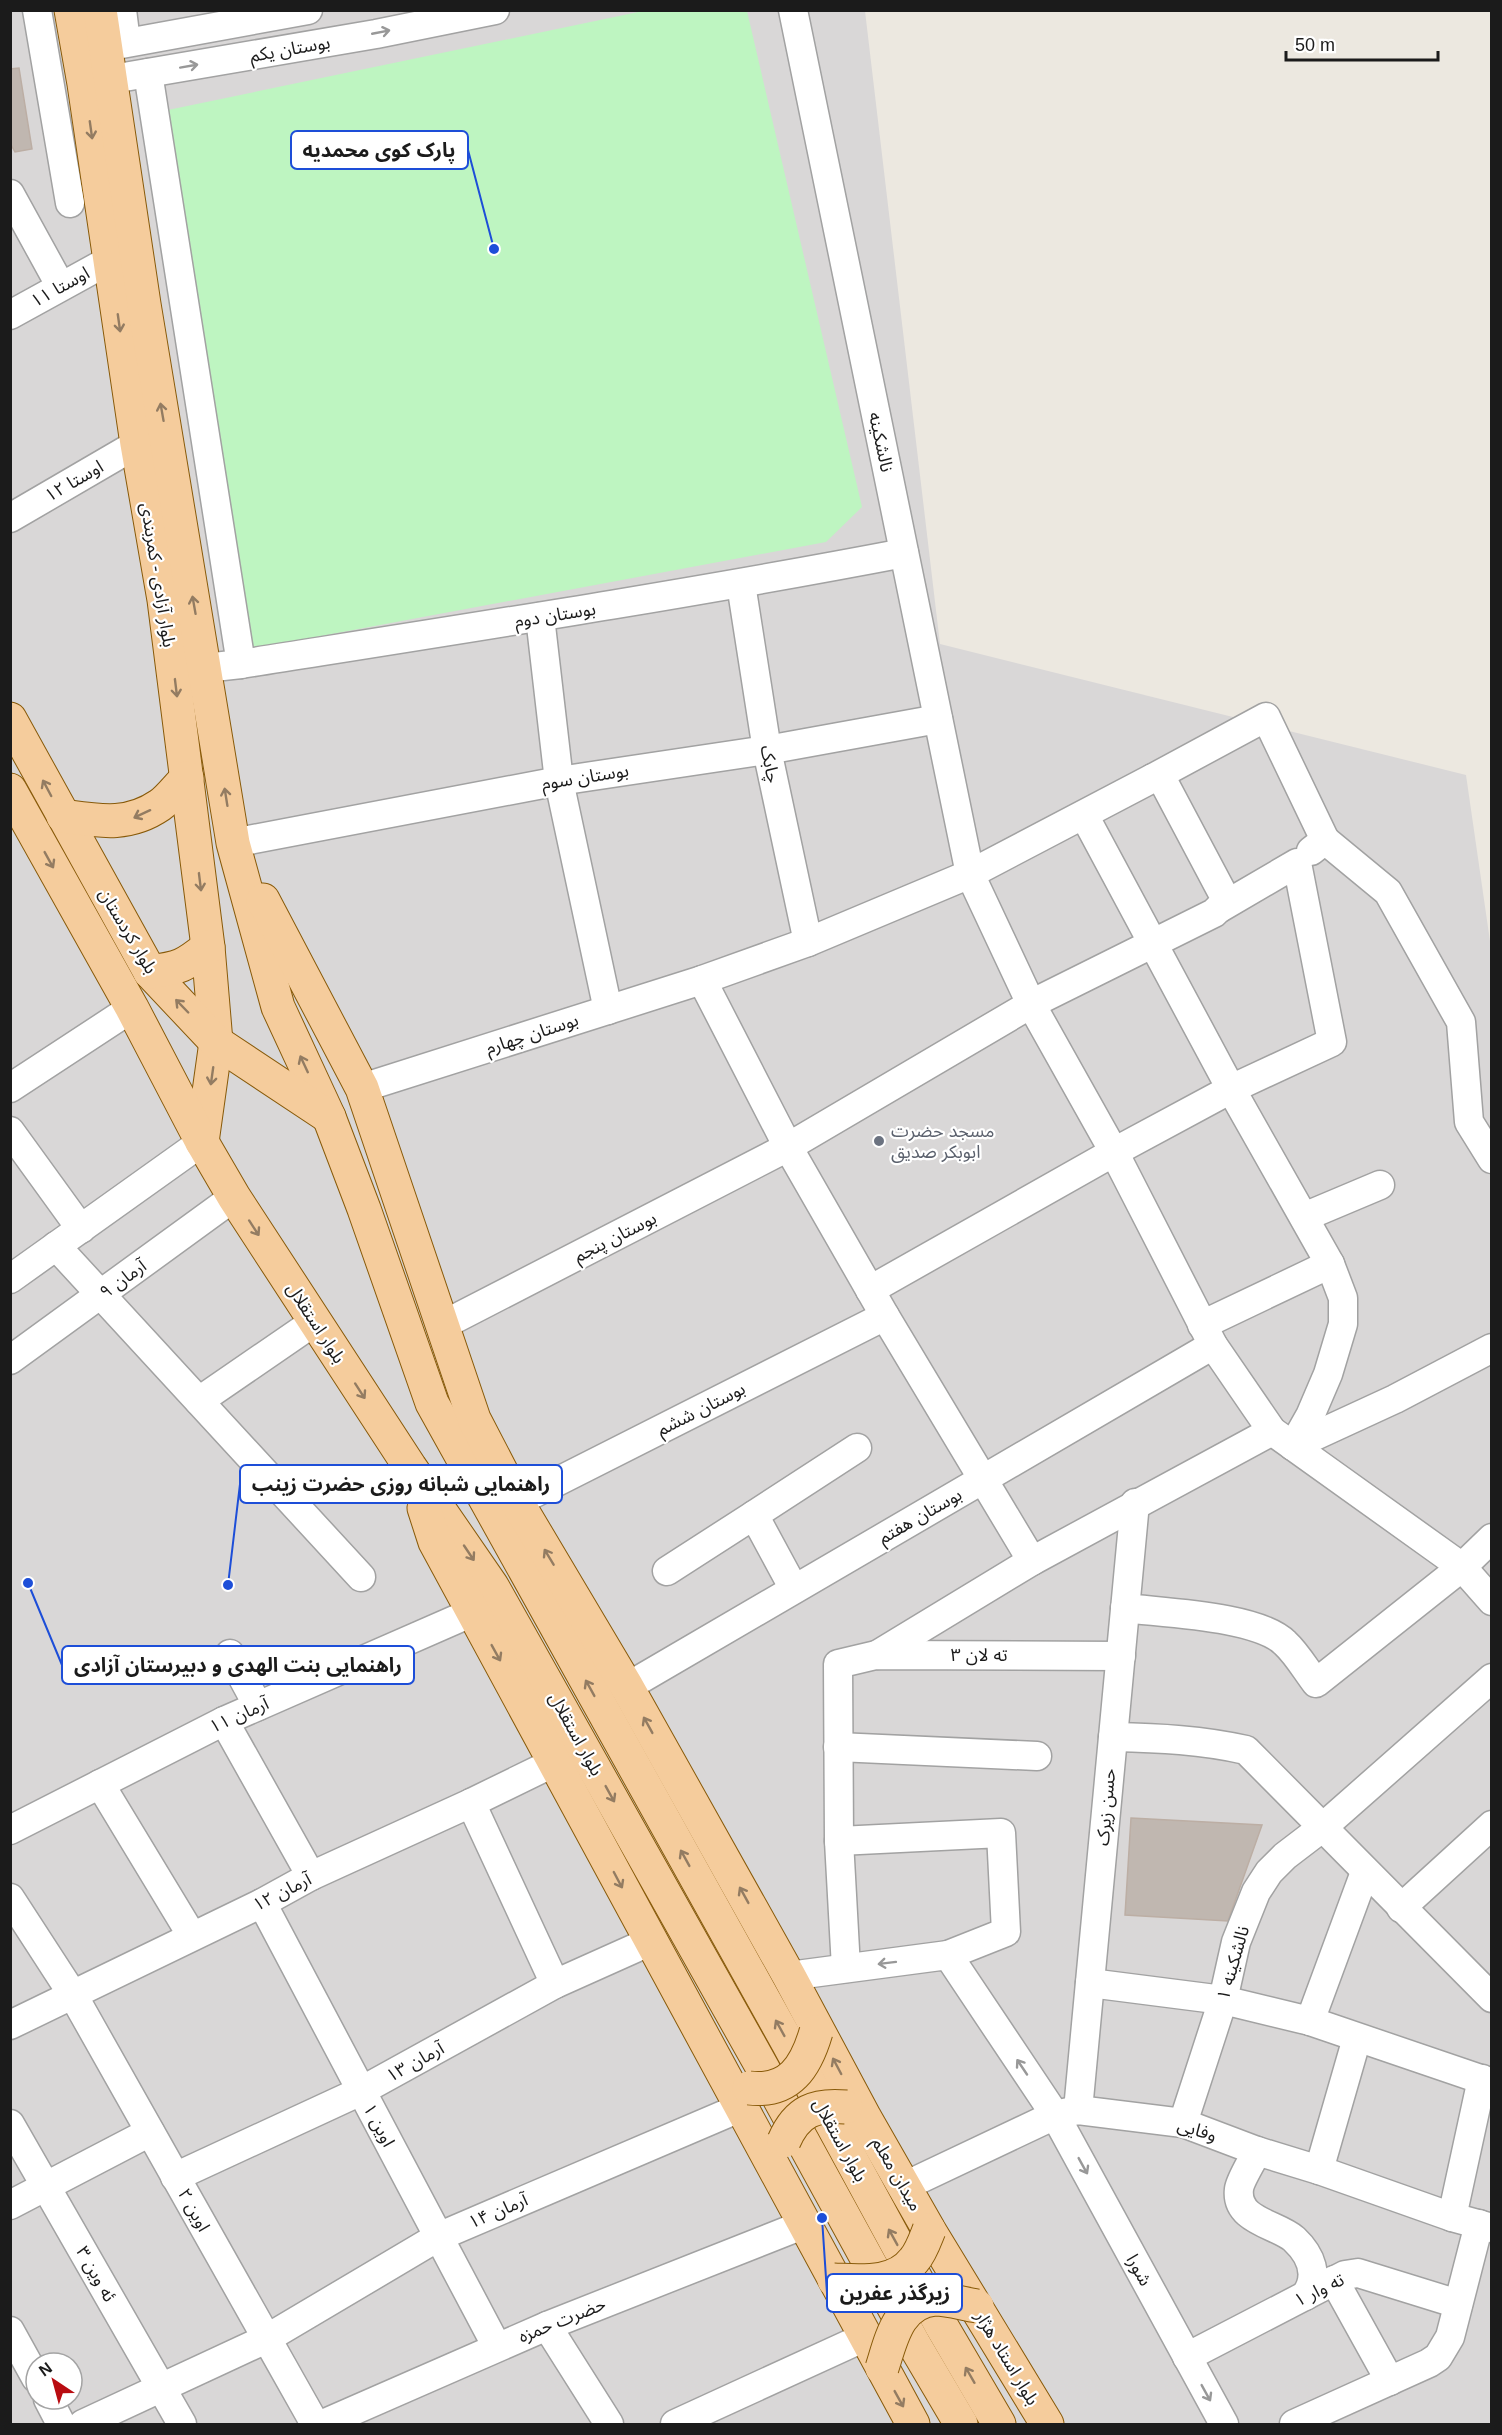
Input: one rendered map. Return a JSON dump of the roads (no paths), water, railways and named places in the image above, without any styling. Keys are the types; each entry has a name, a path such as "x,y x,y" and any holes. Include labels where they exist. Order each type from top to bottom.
{"main road":[{"name":"بلوار آزادی - کمربندی","path":"71,10 104,47"},
{"name":"بلوار آزادی - کمربندی","path":"100,10 104,47 98,81 110,260 137,444 164,600 208,947 216,1042 202,1142"},
{"name":"بلوار آزادی - کمربندی","path":"98,81 144,304 233,843 278,1007 329,1117"},
{"name":"بلوار کردستان","path":"10,719 150,972 216,1042 329,1117"},
{"path":"63,816 110,822 136,817 160,804 187,778"},
{"name":"بلوار کردستان","path":"15,813 132,1008 202,1142"},
{"name":"میدان معلم","path":"233,843 362,1088 474,1419 517,1502 627,1687 789,1976 855,2112 905,2186 929,2230"},
{"path":"150,972 175,969 185,965 208,947"},
{"name":"بلوار استقلال","path":"329,1117 432,1403 782,2033 941,2325 999,2424"},
{"name":"بلوار استقلال","path":"202,1142 234,1197 314,1322 498,1596 761,2065 915,2346 961,2424"},
{"path":"410,1467 435,1542 651,1941 738,2090 779,2153 805,2224 913,2424"},
{"path":"738,2090 761,2089 794,2076 810,2053 815,2028"},
{"path":"779,2153 790,2127 799,2116 813,2108 831,2106 855,2112"},
{"path":"834,2280 888,2279 905,2271 916,2259 929,2230"},
{"name":"بلوار استاد هژار","path":"929,2230 1047,2424"},
{"path":"882,2368 895,2326 907,2311 924,2302 936,2299 977,2306"}],"street":[{"path":"37,10 70,203"},
{"path":"104,47 122,10"},
{"name":"بوستان یکم","path":"104,47 308,10"},
{"name":"بوستان یکم","path":"98,81 495,10"},
{"name":"نالشکینه","path":"793,10 970,874 1031,1004 1113,1152 1208,1335 1282,1439 1462,1567 1491,1601"},
{"path":"148,73 241,664"},
{"path":"10,194 60,285"},
{"name":"اوستا ۱۱","path":"10,315 60,285 110,260"},
{"name":"اوستا ۱۲","path":"10,518 137,444"},
{"name":"بوستان دوم","path":"205,668 741,584 904,553"},
{"name":"چابک","path":"741,584 767,750 808,942"},
{"path":"540,617 559,780 608,1010"},
{"name":"بوستان چهارم","path":"362,1088 702,980 808,942 970,874 1266,717 1325,840"},
{"name":"بوستان سوم","path":"233,843 559,780 767,750 938,719"},
{"path":"1153,778 1162,779 1223,894 1224,903 1220,908"},
{"path":"1084,815 1231,1089 1330,1264 1343,1299 1342,1324 1310,1416 1282,1439"},
{"path":"1325,840 1388,892 1461,1023 1469,1122 1491,1159"},
{"name":"بوستان پنجم","path":"441,1326 788,1147 1031,1004 1196,922 1297,863 1325,840"},
{"path":"870,1290 1113,1152 1231,1089 1332,1042 1297,863"},
{"path":"702,980 788,1147 885,1316 1032,1561"},
{"path":"10,1088 132,1008"},
{"path":"10,1131 81,1229"},
{"path":"10,1279 202,1142"},
{"path":"1304,1217 1380,1185"},
{"name":"آرمان ۹","path":"10,1360 234,1197"},
{"path":"56,1246 361,1577"},
{"name":"بوستان هفتم","path":"627,1687 982,1479 1208,1335 1330,1264"},
{"name":"بوستان ششم","path":"517,1502 885,1316"},
{"path":"199,1401 314,1322"},
{"path":"876,1655 1032,1561 1135,1503 1282,1439 1395,1400 1489,1354"},
{"path":"667,1571 857,1448"},
{"name":"حسن زیرک","path":"1066,2113 1090,1983 1135,1503"},
{"path":"754,1515 794,1589"},
{"path":"1125,1608 1243,1623 1268,1630 1286,1643 1316,1683 1462,1567 1491,1538"},
{"name":"آرمان ۱۱","path":"10,1830 224,1720 473,1612"},
{"path":"230,1654 258,1706"},
{"name":"ته لان ۳","path":"838,1747 838,1664 876,1655 1121,1656"},
{"name":"نالشکینه ۱","path":"1183,2123 1223,2000 1236,1942 1256,1892 1269,1872 1491,1678"},
{"path":"224,1720 311,1876"},
{"path":"1113,1737 1210,1742 1246,1750 1490,1995"},
{"path":"846,1968 839,1841 838,1747 1037,1756"},
{"name":"آرمان ۱۲","path":"10,2025 262,1903 311,1876 555,1762"},
{"path":"100,1784 192,1936"},
{"path":"471,1803 555,1984"},
{"path":"1401,1908 1491,1825"},
{"path":"789,1976 948,1955 1006,1932 1001,1833 839,1841"},
{"path":"1310,2021 1365,1872"},
{"name":"اوین ۲","path":"10,1898 73,1995 315,2424"},
{"name":"اوین ۱","path":"262,1903 497,2347"},
{"name":"آرمان ۱۳","path":"175,2177 362,2091 555,1984 651,1941"},
{"name":"شورا","path":"948,1955 1066,2113 1187,2357 1224,2424"},
{"path":"1090,1983 1223,2000 1310,2021 1487,2081 1474,2223 1450,2337 1438,2357 1294,2424"},
{"path":"1319,2170 1357,2038"},
{"name":"آرمان ۱۴","path":"83,2424 266,2339 438,2237 738,2090"},
{"path":"905,2186 1066,2113"},
{"name":"وفایی","path":"1066,2113 1183,2123 1257,2151 1474,2223"},
{"name":"ئه وین ۳","path":"10,2124 182,2424"},
{"path":"10,2205 150,2132"},
{"path":"1257,2151 1239,2189 1242,2205 1259,2222 1279,2229 1294,2239 1306,2254 1313,2267 1314,2277 1312,2287 1305,2296"},
{"name":"حضرت حمزه","path":"323,2424 547,2326 805,2224"},
{"name":"ته وار ۱","path":"1187,2357 1334,2280 1358,2273 1458,2304"},
{"path":"1334,2280 1390,2381"},
{"path":"547,2326 609,2424"},
{"path":"10,2331 24,2356"},
{"path":"675,2424 865,2337"}],"place":[{"name":"پارک کوی محمدیه","path":"494,249"},
{"name":"مسجد حضرت ابوبکر صدیق","path":"879,1141"},
{"name":"راهنمایی بنت الهدی و دبیرستان آزادی","path":"28,1583"},
{"name":"راهنمایی شبانه روزی حضرت زینب","path":"228,1585"},
{"name":"زیرگذر عفرین","path":"822,2218"}]}
